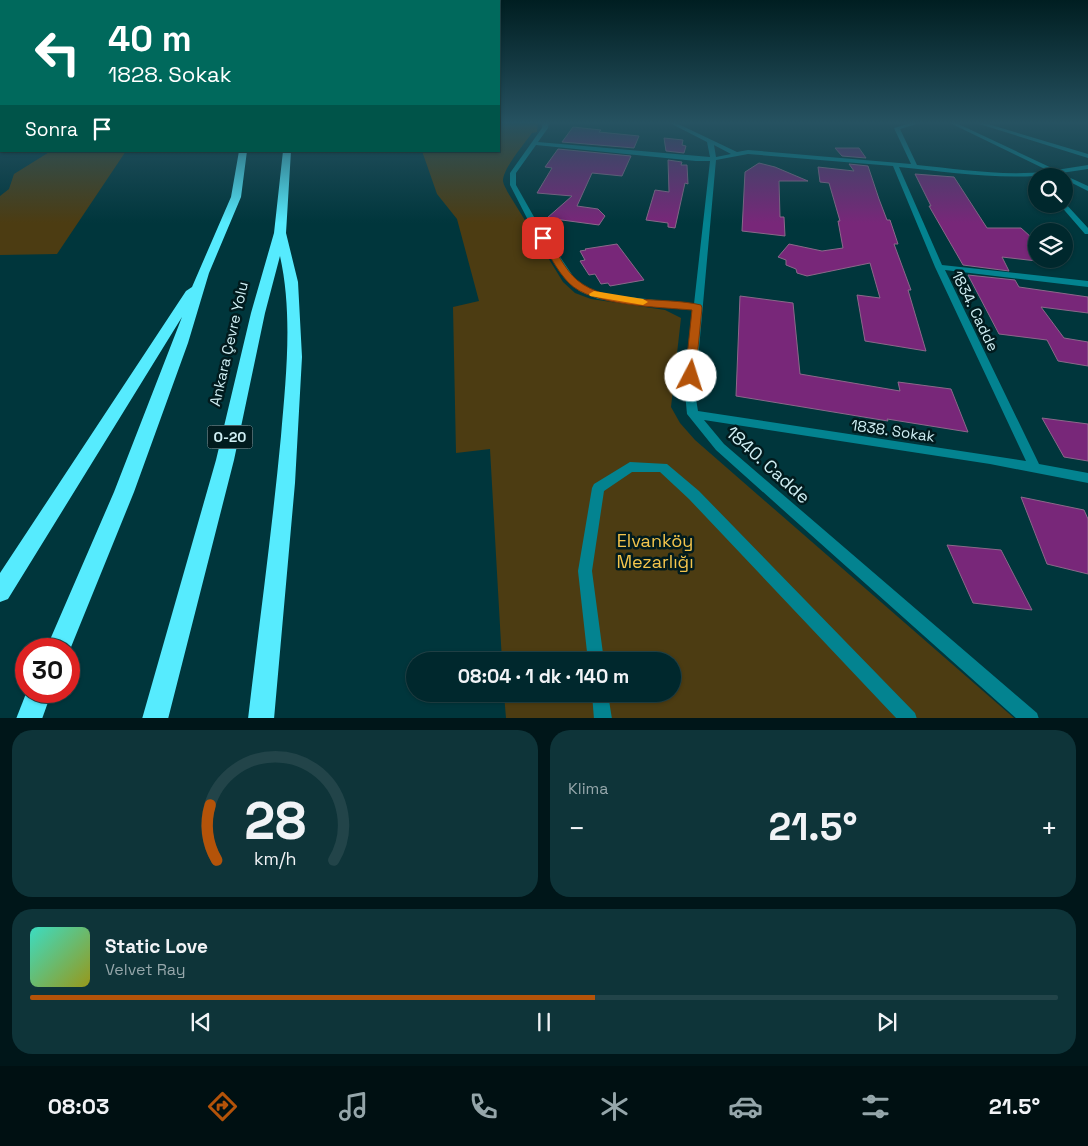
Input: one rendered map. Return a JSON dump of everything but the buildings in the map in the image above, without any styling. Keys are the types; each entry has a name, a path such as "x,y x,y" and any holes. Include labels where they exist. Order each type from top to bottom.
{"highway":[{"path":"63,638 124,492 181,343 203,273 236,197 242,156"},
{"name":"Ankara Çevre Yolu","path":"155,718 225,460 258,313 280,232 287,156"},
{"path":"261,718 286,483 295,357 292,282 280,232"},
{"path":"0,592 203,273"},
{"path":"29,718 35,703"}],"street":[{"path":"526,156 513,173 513,185 534,224 572,281 584,290 598,296 697,308"},
{"path":"673,156 712,159 729,156"},
{"path":"693,414 690,393 712,156"},
{"path":"784,156 1028,176"},
{"path":"910,156 915,167"},
{"path":"1020,156 1046,168"},
{"name":"1834. Cadde","path":"896,166 939,267 1034,466"},
{"path":"1073,171 1088,167"},
{"path":"1073,182 1088,190"},
{"path":"1070,213 1088,232"},
{"path":"939,267 1088,284"},
{"name":"1838. Sokak","path":"693,414 757,426 1034,466 1088,478"},
{"name":"1840. Cadde","path":"693,414 720,447 1031,718"},
{"path":"595,652 586,571 598,488 630,467 663,467 694,495 909,718"},
{"path":"601,702 603,718"}],"green space":[{"path":"44,156 123,156 57,254 0,255 0,196 9,189 14,174"},
{"name":"Elvanköy Mezarlığı","path":"424,156 515,156 504,175 503,181 507,191 563,282 575,293 591,299 665,310 681,318 671,407 680,423 695,440 1014,718 506,718 505,702 681,702 681,652 501,652 490,449 456,453 453,307 479,301 457,219 437,194"}],"slow traffic":[{"path":"594,294 643,302"}],"route":[{"path":"543,238 572,281 584,290 598,296 697,308 691,376"}]}
